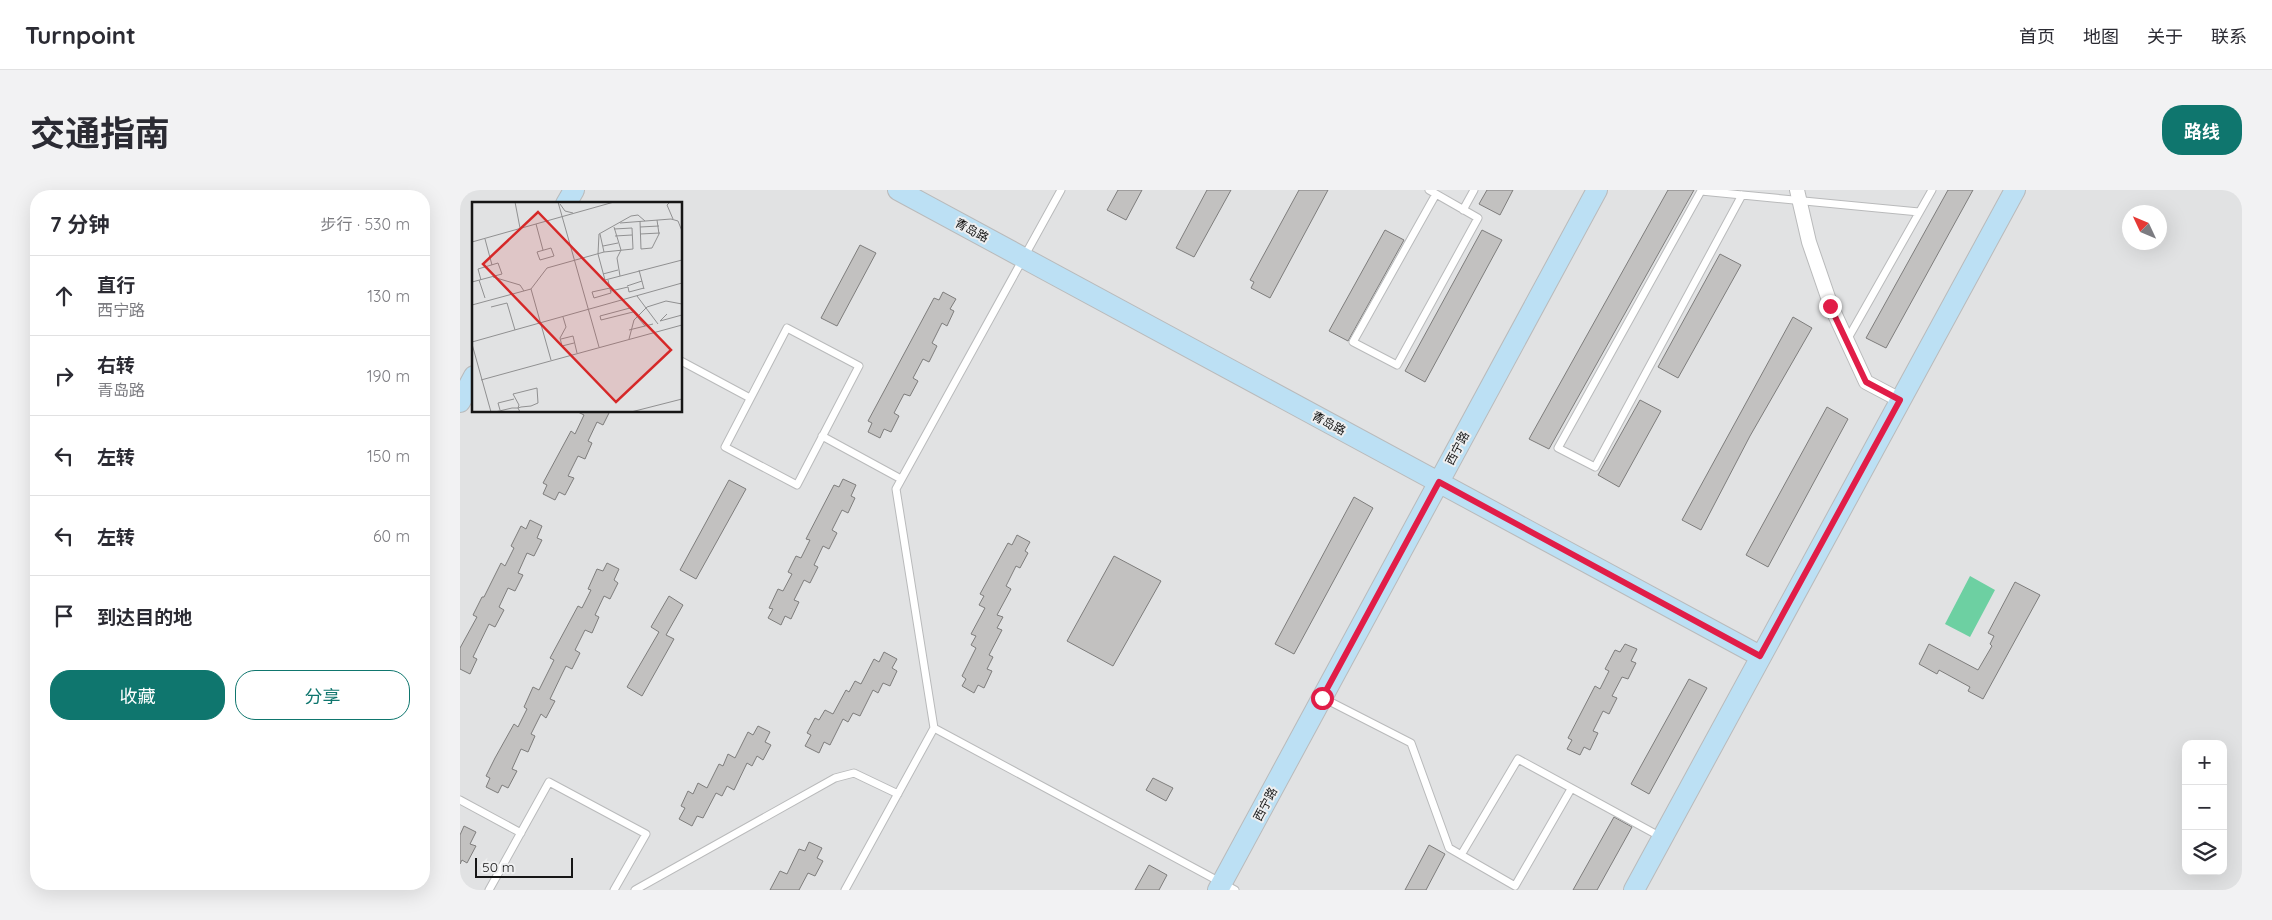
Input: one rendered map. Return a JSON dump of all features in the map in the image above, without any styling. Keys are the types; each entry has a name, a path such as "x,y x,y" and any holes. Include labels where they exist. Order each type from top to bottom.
{"street":[{"path":"567,202 574,190"},
{"name":"青岛路","path":"898,190 1760,656"},
{"name":"西宁路","path":"1225,888 1322,698 1597,190"},
{"path":"1634,890 2015,190"},
{"path":"1798,195 1809,242 1830,306 1866,382 1900,400"},
{"path":"460,402 472,380"}],"lane":[{"path":"845,890 934,728 896,490 1061,190"},
{"path":"1429,190 1436,194 1463,210 1478,218 1397,366 1353,342 1436,194"},
{"path":"1463,210 1474,190"},
{"path":"1847,341 1932,190"},
{"path":"1742,195 1595,467 1558,448 1701,191 1742,195 1798,195 1920,212"},
{"path":"787,328 859,366 822,436 797,484 725,447 787,328"},
{"path":"682,362 750,398"},
{"path":"822,436 901,479"},
{"path":"1322,698 1411,742 1449,848 1515,886 1571,789"},
{"path":"934,728 1225,888"},
{"path":"1461,855 1518,759 1662,837"},
{"path":"635,890 835,778 854,773 898,794"},
{"path":"489,890 549,782 646,834 614,890"},
{"path":"460,800 521,833"}],"green space":[{"path":"1970,576 1995,590 1970,637 1945,624"}],"building":[{"path":"1118,190 1142,190 1126,220 1107,210"},
{"path":"1207,190 1231,190 1194,257 1176,248"},
{"path":"1299,190 1328,190 1270,298 1251,288 1254,282 1250,280"},
{"path":"1487,190 1513,190 1500,215 1479,204"},
{"path":"1668,190 1694,190 1549,449 1529,439"},
{"path":"1948,190 1973,190 1886,348 1866,338"},
{"path":"1385,230 1404,240 1348,341 1329,331"},
{"path":"1482,230 1502,240 1425,382 1405,371"},
{"path":"860,245 876,253 837,326 821,318"},
{"path":"1720,254 1741,265 1678,378 1658,367"},
{"path":"943,292 956,299 950,309 954,311 947,326 942,323 932,343 937,346 929,362 923,359 913,378 918,381 910,396 904,394 894,413 899,416 891,432 884,429 880,438 868,432 872,423 868,421 934,298 939,300"},
{"path":"1793,317 1812,328 1750,436 1701,530 1682,520"},
{"path":"1640,400 1661,411 1619,487 1598,475"},
{"path":"1827,407 1848,419 1768,567 1746,555"},
{"path":"578,412 610,412 603,425 597,422 588,441 592,443 585,459 578,456 568,476 574,478 565,495 559,492 555,500 543,494 547,485 543,483 571,431 575,434 584,415"},
{"path":"843,479 856,485 851,496 855,498 848,513 842,510 832,530 837,533 829,549 823,546 814,565 818,567 810,583 804,580 794,600 799,602 791,619 785,616 781,625 768,618 773,609 769,608 778,589 783,591 792,574 788,572 796,556 801,558 810,540 806,539 834,485 839,487"},
{"path":"729,480 746,489 696,579 680,570"},
{"path":"1354,497 1373,508 1294,654 1275,644"},
{"path":"530,520 542,526 537,538 542,540 534,556 527,553 518,573 523,575 515,591 508,588 499,607 504,610 495,627 489,624 473,657 477,659 470,674 460,669 460,648 477,617 473,615 482,597 484,597 501,563 505,566 514,548 511,546 521,526 526,529"},
{"path":"1017,535 1030,542 1025,551 1028,553 1020,568 1016,566 1006,586 1011,589 997,615 1003,617 997,628 1002,630 989,655 993,657 987,669 992,671 984,688 978,685 974,693 962,686 966,679 962,676 976,648 971,645 976,636 971,634 985,608 979,605 984,596 980,594 1008,543 1012,545"},
{"path":"1114,556 1161,581 1113,666 1067,641"},
{"path":"607,563 619,569 614,580 618,583 610,599 604,596 595,615 599,617 592,633 585,630 575,650 580,653 572,669 566,666 550,699 555,701 546,718 541,714 531,734 535,736 528,752 521,749 512,769 517,771 508,788 502,785 498,793 486,787 490,778 486,776 514,724 518,727 527,709 524,707 533,687 539,690 554,660 550,658 578,606 582,608 591,590 588,589 597,569 603,571"},
{"path":"2015,582 2040,595 1983,699 1968,691 1970,687 1939,670 1937,674 1919,664 1929,644 1978,670 1992,646 1990,644 1994,636 1988,633"},
{"path":"669,596 683,605 666,635 674,639 642,696 627,687 659,632 651,627"},
{"path":"1625,644 1637,649 1631,661 1636,663 1628,679 1622,677 1612,696 1617,698 1609,714 1603,711 1593,731 1598,733 1590,750 1584,747 1580,755 1567,749 1572,740 1568,738 1595,686 1600,689 1609,671 1605,669 1615,650 1620,652"},
{"path":"884,652 897,659 892,668 897,671 890,686 883,683 878,693 873,690 860,716 853,713 848,722 843,719 830,745 824,742 819,753 805,746 811,735 807,733 815,718 819,720 825,710 833,714 846,690 849,692 855,681 861,684 874,659 879,662"},
{"path":"1689,679 1707,688 1649,794 1631,784"},
{"path":"758,726 770,732 765,742 771,745 763,760 757,756 752,766 747,763 734,790 727,786 722,796 716,793 703,818 697,816 692,826 679,819 685,808 681,806 688,791 693,794 698,783 707,788 719,764 723,766 728,754 735,758 748,732 753,735"},
{"path":"1153,778 1173,788 1166,801 1146,790"},
{"path":"1614,817 1632,827 1597,890 1573,890"},
{"path":"464,826 476,832 470,844 476,846 467,863 462,860 460,864 460,835"},
{"path":"809,842 822,848 817,858 823,861 815,876 808,873 799,890 770,890 780,871 787,874 799,849 805,851"},
{"path":"1429,845 1445,854 1426,890 1405,890"},
{"path":"1149,865 1167,875 1159,890 1135,890"}],"route":[{"path":"1322,698 1439,482 1760,656 1900,400 1866,382 1830,306"}]}
